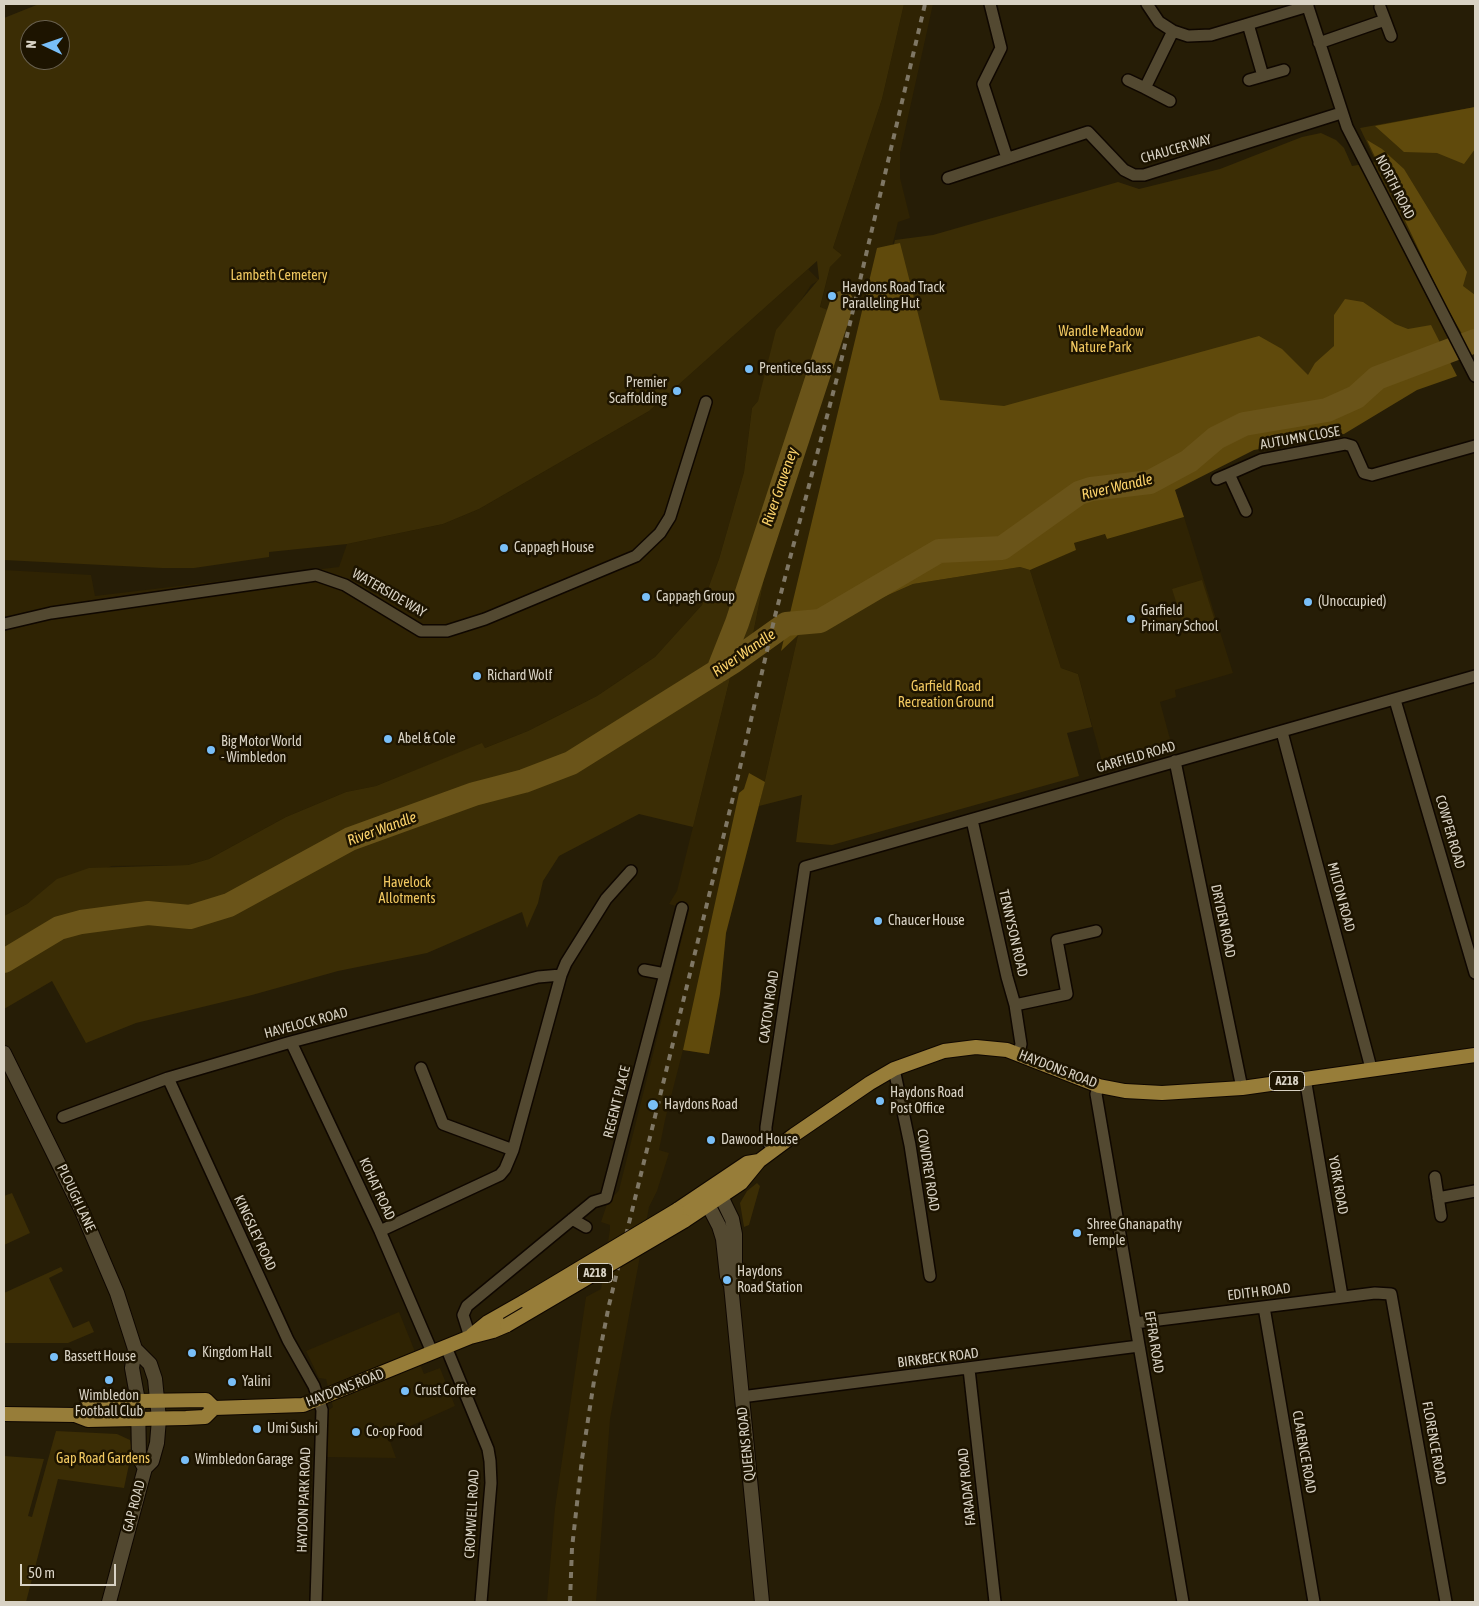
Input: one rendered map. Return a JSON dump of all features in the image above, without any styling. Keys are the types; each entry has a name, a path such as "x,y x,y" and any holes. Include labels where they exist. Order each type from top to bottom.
{"main road":[{"name":"HAYDONS ROAD","path":"681,1216 702,1192 747,1163 759,1160 774,1151 870,1083 894,1069 921,1058 963,1048 997,1048 1019,1053 1098,1086 1125,1091 1162,1093 1242,1088 1371,1068 1475,1055"},
{"name":"PLOUGH LANE","path":"4,1053 82,1211 117,1293 135,1349 132,1368 138,1401"},
{"name":"HAYDONS ROAD","path":"75,1415 88,1420 205,1417 214,1408 296,1406 319,1399 446,1346 470,1337 493,1332 504,1319 681,1216 708,1206 722,1197 741,1183 759,1160"},
{"name":"QUEENS ROAD","path":"715,1184 732,1219 735,1234 735,1273 731,1285"},
{"name":"QUEENS ROAD","path":"702,1192 708,1206 716,1217 723,1239 727,1276 731,1285 762,1602"},
{"name":"PLOUGH LANE","path":"135,1349 150,1364 158,1401"},
{"name":"HAYDONS ROAD","path":"75,1415 87,1406 138,1401 206,1400 214,1408"},
{"name":"GAP ROAD","path":"138,1401 139,1458 145,1468"},
{"name":"GAP ROAD","path":"109,1602 145,1468 152,1461 159,1419 158,1401"},
{"path":"4,1414 75,1415"}],"street":[{"path":"990,4 1001,48 983,84 1007,158"},
{"path":"1147,4 1159,22 1173,31 1201,36 1248,24 1308,5"},
{"name":"NORTH ROAD","path":"1308,5 1341,113 1475,376"},
{"path":"1380,7 1390,36"},
{"path":"1319,43 1385,20"},
{"path":"1248,24 1263,76"},
{"path":"1145,88 1173,31"},
{"path":"1249,80 1284,70"},
{"path":"1128,80 1170,101"},
{"name":"CHAUCER WAY","path":"948,178 1088,132 1124,170 1134,175 1144,175 1341,113"},
{"name":"WATERSIDE WAY","path":"4,624 51,613 316,575 345,585 421,630 447,631 457,628 485,619 636,556 660,534 670,517 706,402"},
{"name":"AUTUMN CLOSE","path":"1217,479 1261,460 1345,444 1352,446 1364,473 1372,475 1475,446"},
{"path":"1229,474 1246,511"},
{"name":"GARFIELD ROAD","path":"805,867 1475,676"},
{"name":"COWPER ROAD","path":"1395,700 1475,973"},
{"name":"MILTON ROAD","path":"1282,732 1371,1068"},
{"name":"DRYDEN ROAD","path":"1175,761 1242,1088"},
{"name":"TENNYSON ROAD","path":"972,820 1007,977 1016,1005 1021,1044 1019,1053"},
{"name":"CAXTON ROAD","path":"774,1151 766,1138 766,1127 805,867"},
{"path":"380,1231 500,1175 505,1169 513,1150 561,975 566,963 606,899 632,871"},
{"name":"REGENT PLACE","path":"470,1337 463,1316 467,1306 593,1202 606,1198 611,1188 682,908"},
{"path":"1016,1005 1067,994 1057,940 1096,931"},
{"path":"644,970 665,974"},
{"name":"HAVELOCK ROAD","path":"63,1117 168,1078 291,1042 538,977 561,975"},
{"name":"KOHAT ROAD","path":"291,1042 380,1231 432,1352"},
{"path":"421,1068 443,1124 513,1150"},
{"name":"COWDREY ROAD","path":"894,1069 910,1145 930,1276"},
{"name":"KINGSLEY ROAD","path":"168,1078 288,1340 314,1386 319,1399"},
{"name":"YORK ROAD","path":"1305,1078 1342,1296"},
{"name":"EFFRA ROAD","path":"1098,1086 1096,1094 1183,1602"},
{"path":"1435,1177 1441,1216"},
{"path":"1438,1198 1475,1192"},
{"path":"572,1219 586,1227"},
{"name":"EDITH ROAD","path":"1136,1323 1342,1296 1387,1292"},
{"name":"FLORENCE ROAD","path":"1387,1292 1394,1298 1446,1602"},
{"name":"CLARENCE ROAD","path":"1264,1307 1314,1602"},
{"name":"CROMWELL ROAD","path":"446,1346 488,1449 490,1461 491,1483 481,1602"},
{"name":"BIRKBECK ROAD","path":"741,1397 1139,1346"},
{"name":"FARADAY ROAD","path":"969,1369 995,1602"},
{"name":"HAYDON PARK ROAD","path":"316,1602 322,1410 319,1399"}],"shaded area":[{"path":"904,4 933,4 900,153 900,178 910,218 898,222 798,635 759,806 726,933 720,994 709,1054 683,1050 665,1120 659,1150 669,1153 657,1191 649,1207 610,1419 596,1602 547,1602 555,1508 586,1297 601,1289 610,1229 610,1225 601,1222 607,1204 619,1190 689,910 669,904 677,891 732,670 752,639 774,530 833,312 820,308 830,267 842,255 833,248 882,99"},
{"path":"1475,107 1475,149 1464,164 1437,153 1404,152 1375,126"},
{"path":"1367,140 1382,149 1404,169 1467,272 1463,286 1475,295 1475,336 1465,339 1443,301"},
{"path":"900,243 940,400 1004,406 1259,336 1282,349 1308,375 1315,363 1334,346 1334,315 1345,299 1363,302 1395,324 1408,329 1431,325 1457,376 1417,390 1344,434 1254,450 1175,490 1184,517 1107,539 1105,534 1074,543 1076,550 1030,570 1020,567 913,584 798,635 781,651 877,248"},
{"path":"808,269 819,280 811,285 797,306 758,401 752,408 744,472 719,559 702,605 655,657 597,696 528,731 485,748 482,744 376,786 346,792 286,817 209,859 188,865 112,866 39,895 27,904 4,916 4,570 91,575 95,596 339,567 347,544 443,524 479,509 649,411"},
{"name":"Garfield Primary School","path":"1184,517 1233,673 1175,690 1176,697 1160,702 1173,750 1104,769 1078,674 1061,668 1030,570 1075,550 1074,543 1105,534 1107,539"},
{"path":"749,773 765,782 726,933 720,994 709,1054 683,1050 739,793 744,789"},
{"path":"399,1312 424,1374 440,1368 455,1406 388,1436 396,1458 327,1457 325,1413 333,1407 326,1379 319,1378 306,1351"}],"green space":[{"name":"Lambeth Cemetery","path":"39,4 904,4 882,99 833,248 842,255 830,267 820,307 833,312 774,530 752,639 732,670 693,827 639,814 559,856 543,881 538,903 527,928 522,912 427,953 338,971 252,995 136,1023 86,1043 52,981 4,1009 4,916 27,904 57,879 89,868 188,865 209,859 286,817 346,792 376,786 482,743 485,748 528,731 597,696 655,657 702,605 719,559 744,472 752,408 758,401 776,330 819,279 817,261 649,411 479,509 443,524 347,544 269,552 269,557 194,568 4,560 4,18"},
{"name":"Wandle Meadow Nature Park","path":"1475,107 1475,341 1404,366 805,610 895,240 933,235 1118,182 1139,189 1220,169 1302,137 1321,133 1336,140 1344,148 1352,166 1376,162 1360,128"},
{"name":"Garfield Road Recreation Ground","path":"1020,567 1030,570 1061,668 1078,674 1092,727 1067,733 1079,776 832,845 796,842 802,795 759,806 798,635 913,584"},
{"path":"1202,580 1216,624 1186,633 1172,589"},
{"path":"757,1183 760,1186 749,1225 744,1227 740,1203 747,1191"},
{"path":"12,1193 30,1233 4,1245 4,1196"},
{"path":"61,1267 63,1271 49,1278 73,1328 89,1321 94,1332 68,1343 4,1343 4,1293"},
{"name":"Gap Road Gardens","path":"56,1431 117,1434 130,1440 132,1450 124,1488 58,1479 26,1602 4,1602 4,1456 44,1459 28,1516 32,1517"}],"waterway":[{"name":"River Graveney","path":"718,671 737,623 842,303"},
{"name":"River Wandle","path":"4,961 59,928 81,922 148,913 190,917 229,905 350,839 474,794 524,781 571,763 734,661 786,624 820,621 939,551 1002,548 1079,493 1091,489 1150,482 1189,461 1216,438 1244,424 1327,410 1356,397 1377,378 1475,341"}],"railway":[{"path":"570,1602 572,1548 582,1459 594,1381 609,1305 735,789 775,616 838,374 925,4"}],"place":[{"name":"Haydons Road Track Paralleling Hut","path":"832,296"},
{"name":"Prentice Glass","path":"749,369"},
{"name":"Premier Scaffolding","path":"677,391"},
{"name":"Cappagh House","path":"504,548"},
{"name":"Cappagh Group","path":"646,597"},
{"name":"(Unoccupied)","path":"1308,602"},
{"name":"Garfield Primary School","path":"1131,619"},
{"name":"Richard Wolf","path":"477,676"},
{"name":"Abel & Cole","path":"388,739"},
{"name":"Big Motor World - Wimbledon","path":"211,750"},
{"name":"Chaucer House","path":"878,921"},
{"name":"Haydons Road Post Office","path":"880,1101"},
{"name":"Haydons Road","path":"653,1105"},
{"name":"Dawood House","path":"711,1140"},
{"name":"Shree Ghanapathy Temple","path":"1077,1233"},
{"name":"Haydons Road Station","path":"727,1280"},
{"name":"Kingdom Hall","path":"192,1353"},
{"name":"Bassett House","path":"54,1357"},
{"name":"Wimbledon Football Club","path":"109,1380"},
{"name":"Yalini","path":"232,1382"},
{"name":"Crust Coffee","path":"405,1391"},
{"name":"Umi Sushi","path":"257,1429"},
{"name":"Co-op Food","path":"356,1432"},
{"name":"Wimbledon Garage","path":"185,1460"}],"park label":[{"name":"Havelock Allotments","path":"407,892"}]}
